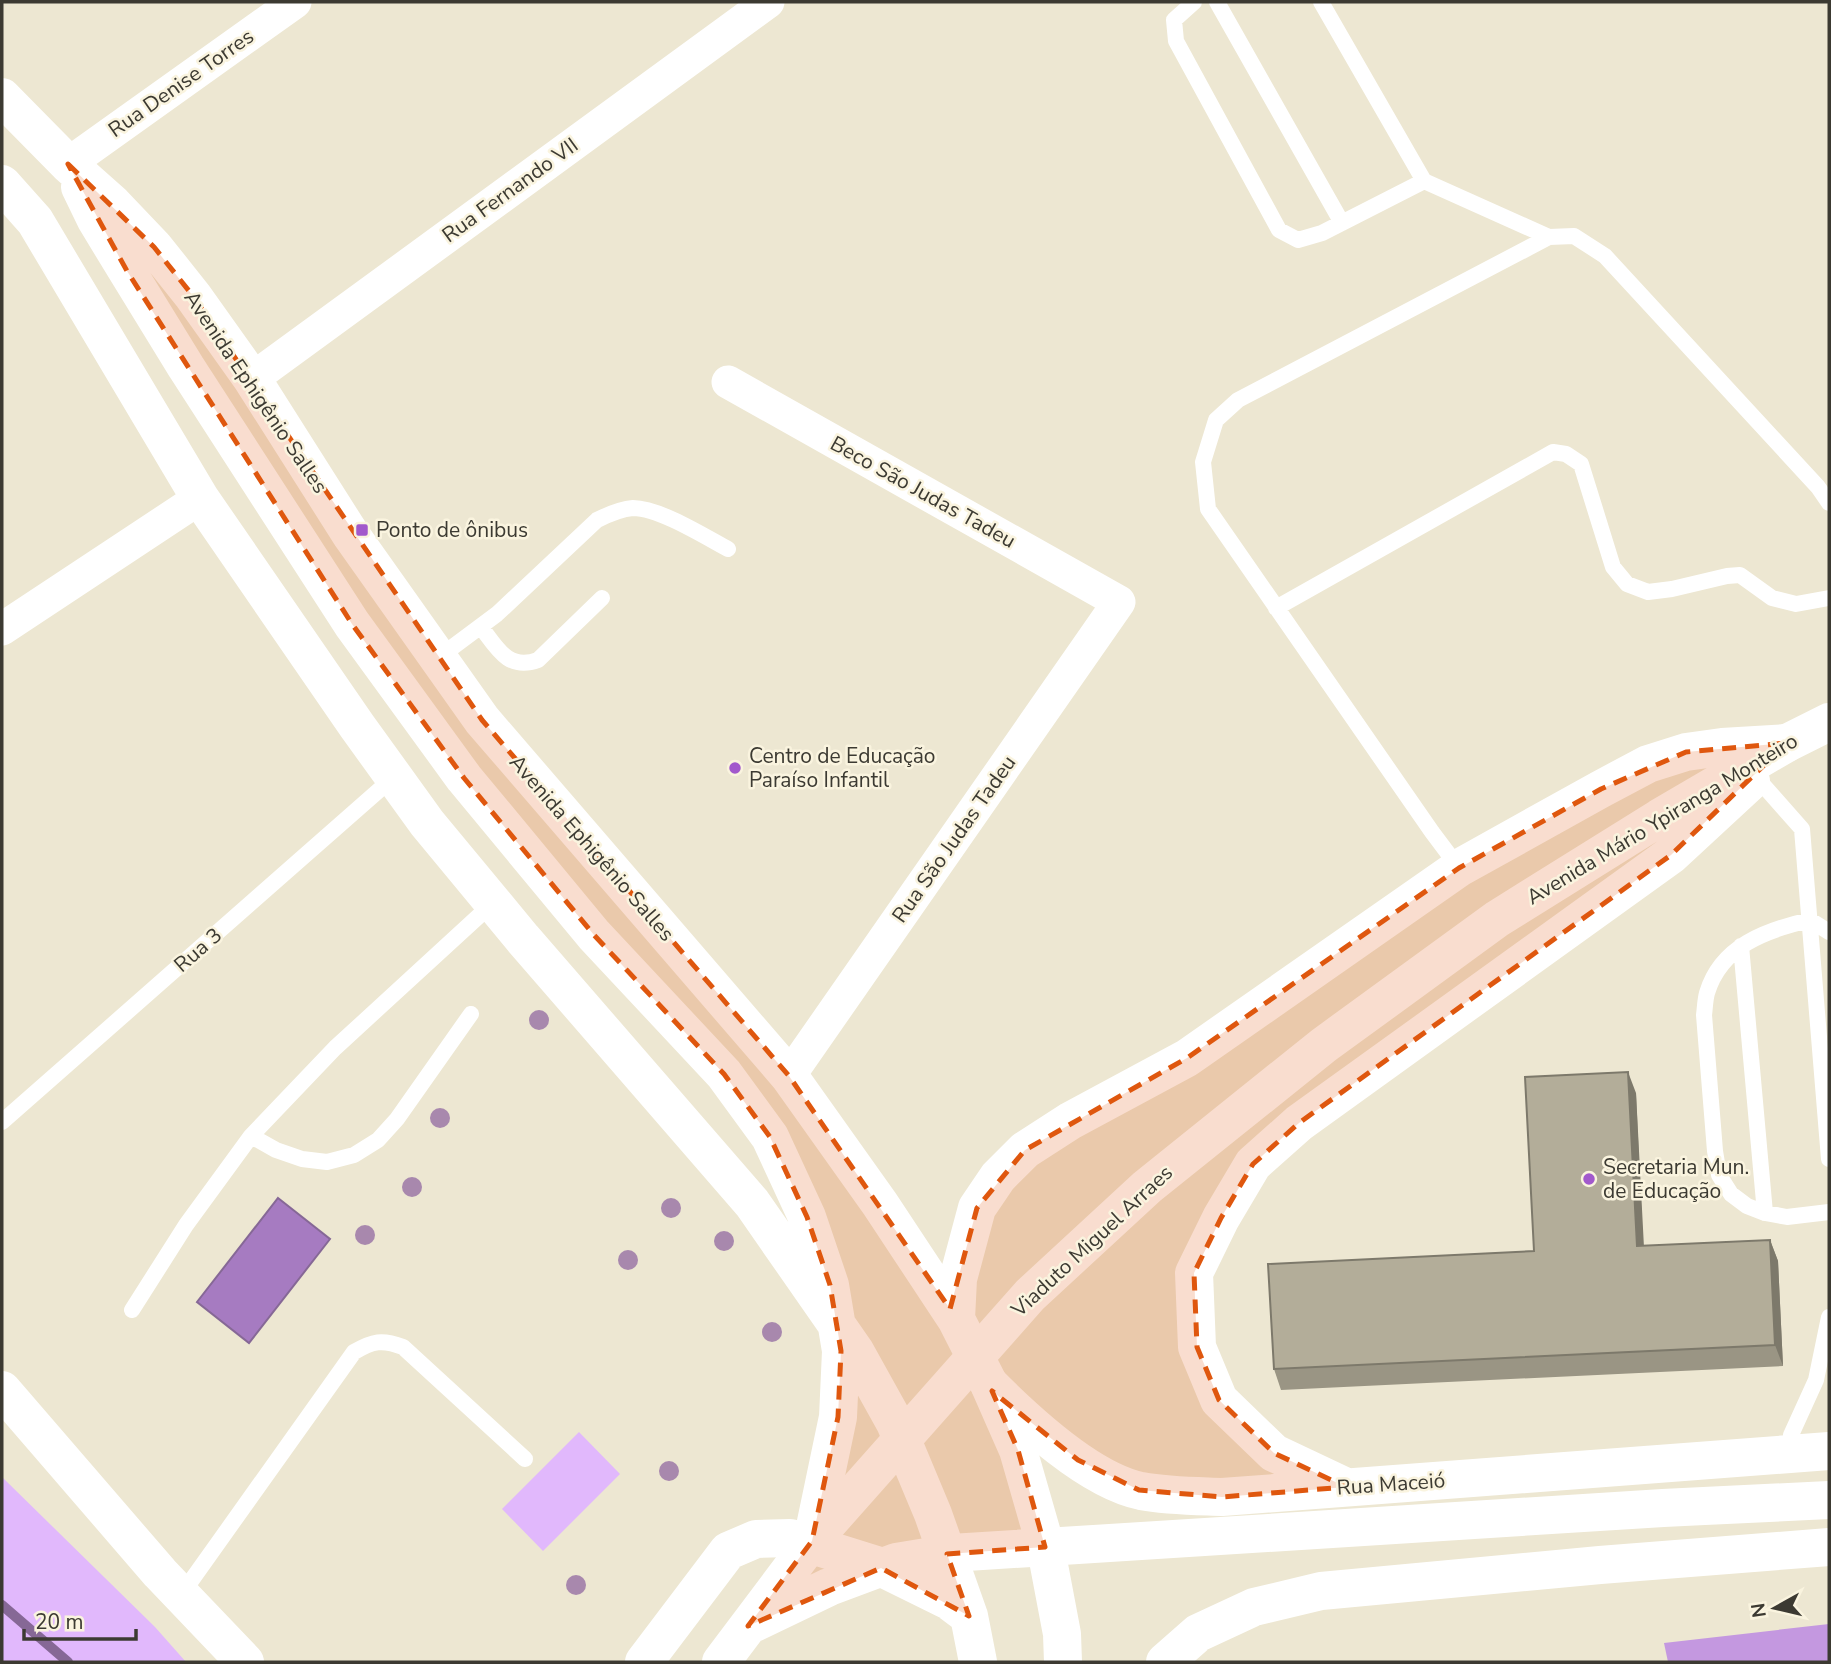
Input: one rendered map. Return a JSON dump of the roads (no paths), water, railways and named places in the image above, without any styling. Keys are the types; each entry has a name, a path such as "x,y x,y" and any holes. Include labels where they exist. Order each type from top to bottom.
{"main road":[{"name":"Avenida Ephigênio Salles","path":"2,97 68,164 113,204 154,247 193,296 252,379 351,535 482,720 789,1076 880,1204 957,1319 1018,1450 1045,1544 1062,1633 1063,1662"},
{"path":"68,164 96,220 186,367 352,624 464,778 594,935 724,1074 770,1137 807,1217 830,1285 841,1351 838,1417 812,1541"},
{"path":"2,184 35,220 200,498 427,823 752,1203 855,1351 895,1423 933,1514 969,1616 978,1662"},
{"name":"Avenida Mário Ypiranga Monteiro","path":"1497,919 1658,818 1787,743 1829,722"},
{"path":"957,1319 958,1279 977,1208 998,1177 1025,1150 1070,1121 1188,1058 1459,868 1648,764 1686,752 1787,743"},
{"path":"1346,1487 1274,1453 1219,1400 1198,1347 1194,1273 1221,1218 1253,1164 1299,1123 1671,855 1730,802 1787,743"},
{"name":"Viaduto Miguel Arraes","path":"721,1662 812,1541 1030,1295 1147,1187 1324,1045 1497,919"},
{"name":"Rua Maceió","path":"989,1384 1048,1438 1111,1480 1139,1490 1178,1496 1222,1497 1829,1451"},
{"path":"2,1390 160,1573 245,1662"},
{"name":"Viaduto Miguel Arraes","path":"748,1626 829,1587 896,1562 951,1553 1829,1500"},
{"path":"644,1662 728,1551 756,1539 790,1538 876,1565 948,1601 969,1616"},
{"path":"1165,1662 1198,1633 1254,1606 1321,1591 1829,1547"}],"street":[{"name":"Rua Denise Torres","path":"68,164 295,2"},
{"name":"Rua Fernando VII","path":"252,379 768,2"},
{"name":"Beco São Judas Tadeu","path":"728,382 1119,602"},
{"path":"2,629 200,498"},
{"name":"Rua São Judas Tadeu","path":"789,1076 1119,602"}],"lane":[{"path":"1194,2 1174,20 1176,41 1279,230 1298,240 1322,233 1424,181"},
{"path":"1217,2 1342,223"},
{"path":"1321,2 1424,181 1549,237"},
{"path":"1459,868 1208,509 1203,462 1216,420 1238,400 1549,237 1574,236 1605,256 1818,487 1829,503"},
{"path":"1276,608 1553,452 1566,454 1581,464 1613,567 1627,584 1648,592 1740,575 1772,598 1796,604 1829,598"},
{"path":"438,658 481,628 597,520 613,512 634,508 656,512 728,549"},
{"path":"481,628 500,651 514,662 527,664 538,660 603,598"},
{"name":"Rua 3","path":"2,1122 394,777"},
{"path":"1755,777 1802,829 1829,1159"},
{"path":"132,1310 186,1225 251,1136 335,1048 493,903"},
{"path":"1829,932 1810,920 1764,933 1741,946 1727,958 1716,973 1707,994 1704,1015 1715,1151 1719,1175 1731,1194 1747,1206 1765,1213 1787,1217 1829,1212"},
{"path":"1741,946 1765,1213"},
{"path":"251,1136 276,1150 302,1159 327,1162 354,1155 378,1140 397,1119 471,1014"},
{"path":"1790,1454 1791,1435 1816,1380 1829,1317"},
{"path":"181,1595 354,1352 369,1344 387,1341 403,1347 525,1459"}],"waterway":[{"path":"2,1605 68,1662"}],"place":[{"name":"Ponto de ônibus","path":"362,530"},
{"name":"Centro de Educação Paraíso Infantil","path":"735,768"},
{"name":"Secretaria Mun. de Educação","path":"1589,1179"}]}
